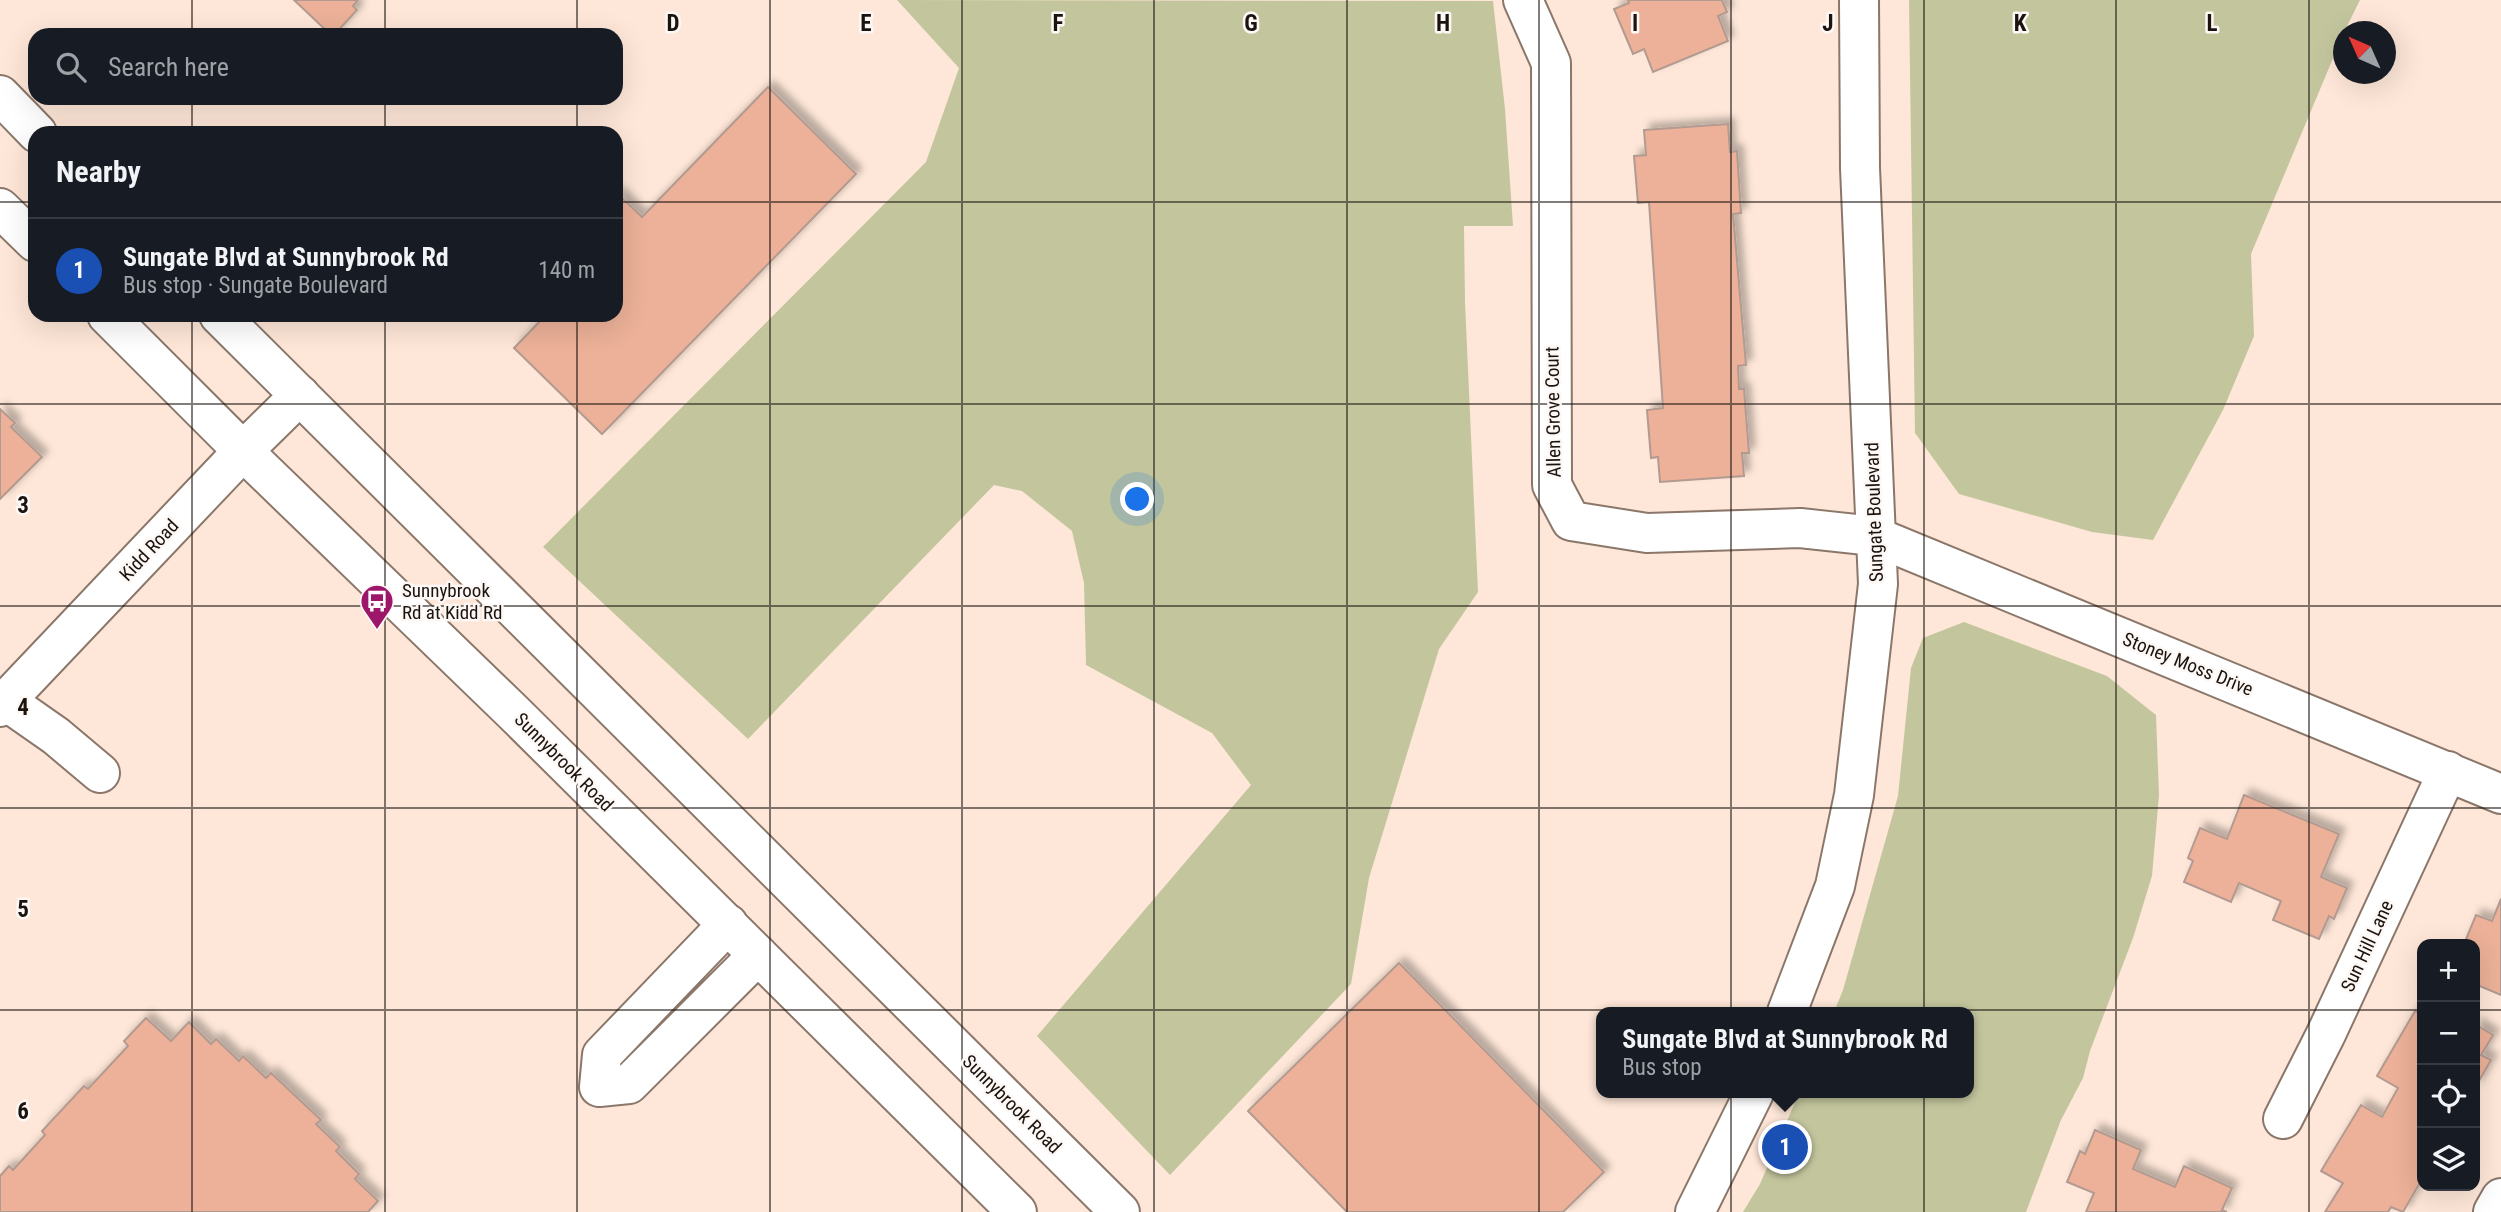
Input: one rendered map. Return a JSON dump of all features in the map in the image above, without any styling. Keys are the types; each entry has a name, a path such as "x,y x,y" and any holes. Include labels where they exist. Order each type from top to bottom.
{"street":[{"name":"Allen Grove Court","path":"1523,0 1551,63 1552,485 1571,521 1647,533 1800,528 1874,536"},
{"name":"Sungate Boulevard","path":"1789,1007 1835,886 1854,795 1878,584 1860,168 1859,0"},
{"path":"0,95 30,126"},
{"path":"0,208 28,235"},
{"name":"Sunnybrook Road","path":"114,322 243,452 514,712 1017,1212"},
{"name":"Sunnybrook Road","path":"226,322 1120,1212"},
{"name":"Kidd Road","path":"3,704 300,395"},
{"name":"Stoney Moss Drive","path":"1874,536 2501,794"},
{"path":"3,704 56,736 100,773"},
{"name":"Sun Hill Lane","path":"2283,1119 2326,1034 2448,771"},
{"path":"728,924 602,1055 599,1087 629,1084 758,955"},
{"path":"1695,1212 1752,1098"},
{"path":"2493,1212 2501,1198"}],"green space":[{"path":"897,0 1493,1 1505,109 1513,226 1464,226 1478,592 1439,649 1369,878 1351,984 1170,1175 1037,1036 1251,785 1212,733 1086,665 1084,583 1072,531 1022,491 994,485 748,739 543,547 926,162 959,68"},
{"path":"1909,0 2360,0 2350,21 2333,21 2333,58 2251,254 2254,336 2223,410 2153,540 2092,532 1959,494 1915,433"},
{"path":"1964,622 2107,676 2156,715 2159,795 2152,876 2133,938 2090,1051 2083,1078 2061,1120 2026,1212 1743,1212 1760,1184 1797,1098 1974,1098 1974,1007 1836,1007 1898,796 1911,668 1923,638"}],"building":[{"path":"294,0 358,0 353,6 357,10 340,28 324,28"},
{"path":"1628,0 1722,0 1727,12 1718,16 1728,41 1653,72 1644,49 1633,54 1614,9 1629,3"},
{"path":"768,87 856,174 602,434 514,348 539,322 623,322 623,199 642,217"},
{"path":"1728,124 1730,152 1737,151 1741,213 1733,214 1746,365 1738,366 1739,389 1744,389 1749,453 1742,453 1744,476 1660,482 1658,457 1651,458 1647,410 1663,408 1649,202 1638,203 1634,156 1646,155 1644,130"},
{"path":"0,409 15,423 11,427 42,457 0,499"},
{"path":"2244,795 2339,834 2321,877 2347,888 2334,919 2329,916 2319,939 2273,920 2281,901 2239,883 2231,902 2184,882 2193,861 2188,858 2200,828 2227,839"},
{"path":"2501,899 2501,995 2480,986 2480,939 2466,939 2476,915 2492,921"},
{"path":"1399,963 1604,1172 1563,1212 1347,1212 1248,1111"},
{"path":"2415,1011 2417,1012 2417,1188 2403,1212 2391,1207 2388,1212 2325,1212 2343,1183 2321,1171 2361,1105 2382,1117 2398,1088 2377,1076"},
{"path":"146,1018 171,1041 189,1022 211,1044 216,1039 239,1061 243,1056 266,1078 271,1073 321,1120 316,1124 340,1147 336,1151 359,1174 355,1179 378,1201 368,1212 0,1212 0,1176 9,1166 13,1170 45,1135 42,1131 84,1086 88,1089 128,1046 124,1041"},
{"path":"2480,1027 2493,1035 2481,1055 2491,1060 2480,1079"},
{"path":"2095,1130 2141,1150 2133,1169 2175,1187 2184,1166 2232,1188 2222,1210 2227,1212 2086,1212 2094,1193 2067,1182 2080,1151 2085,1154"}],"place":[{"name":"Sunnybrook Rd at Kidd Rd","path":"377,631"},
{"name":"Sungate Blvd at Sunnybrook Rd","path":"1785,1147"}]}
